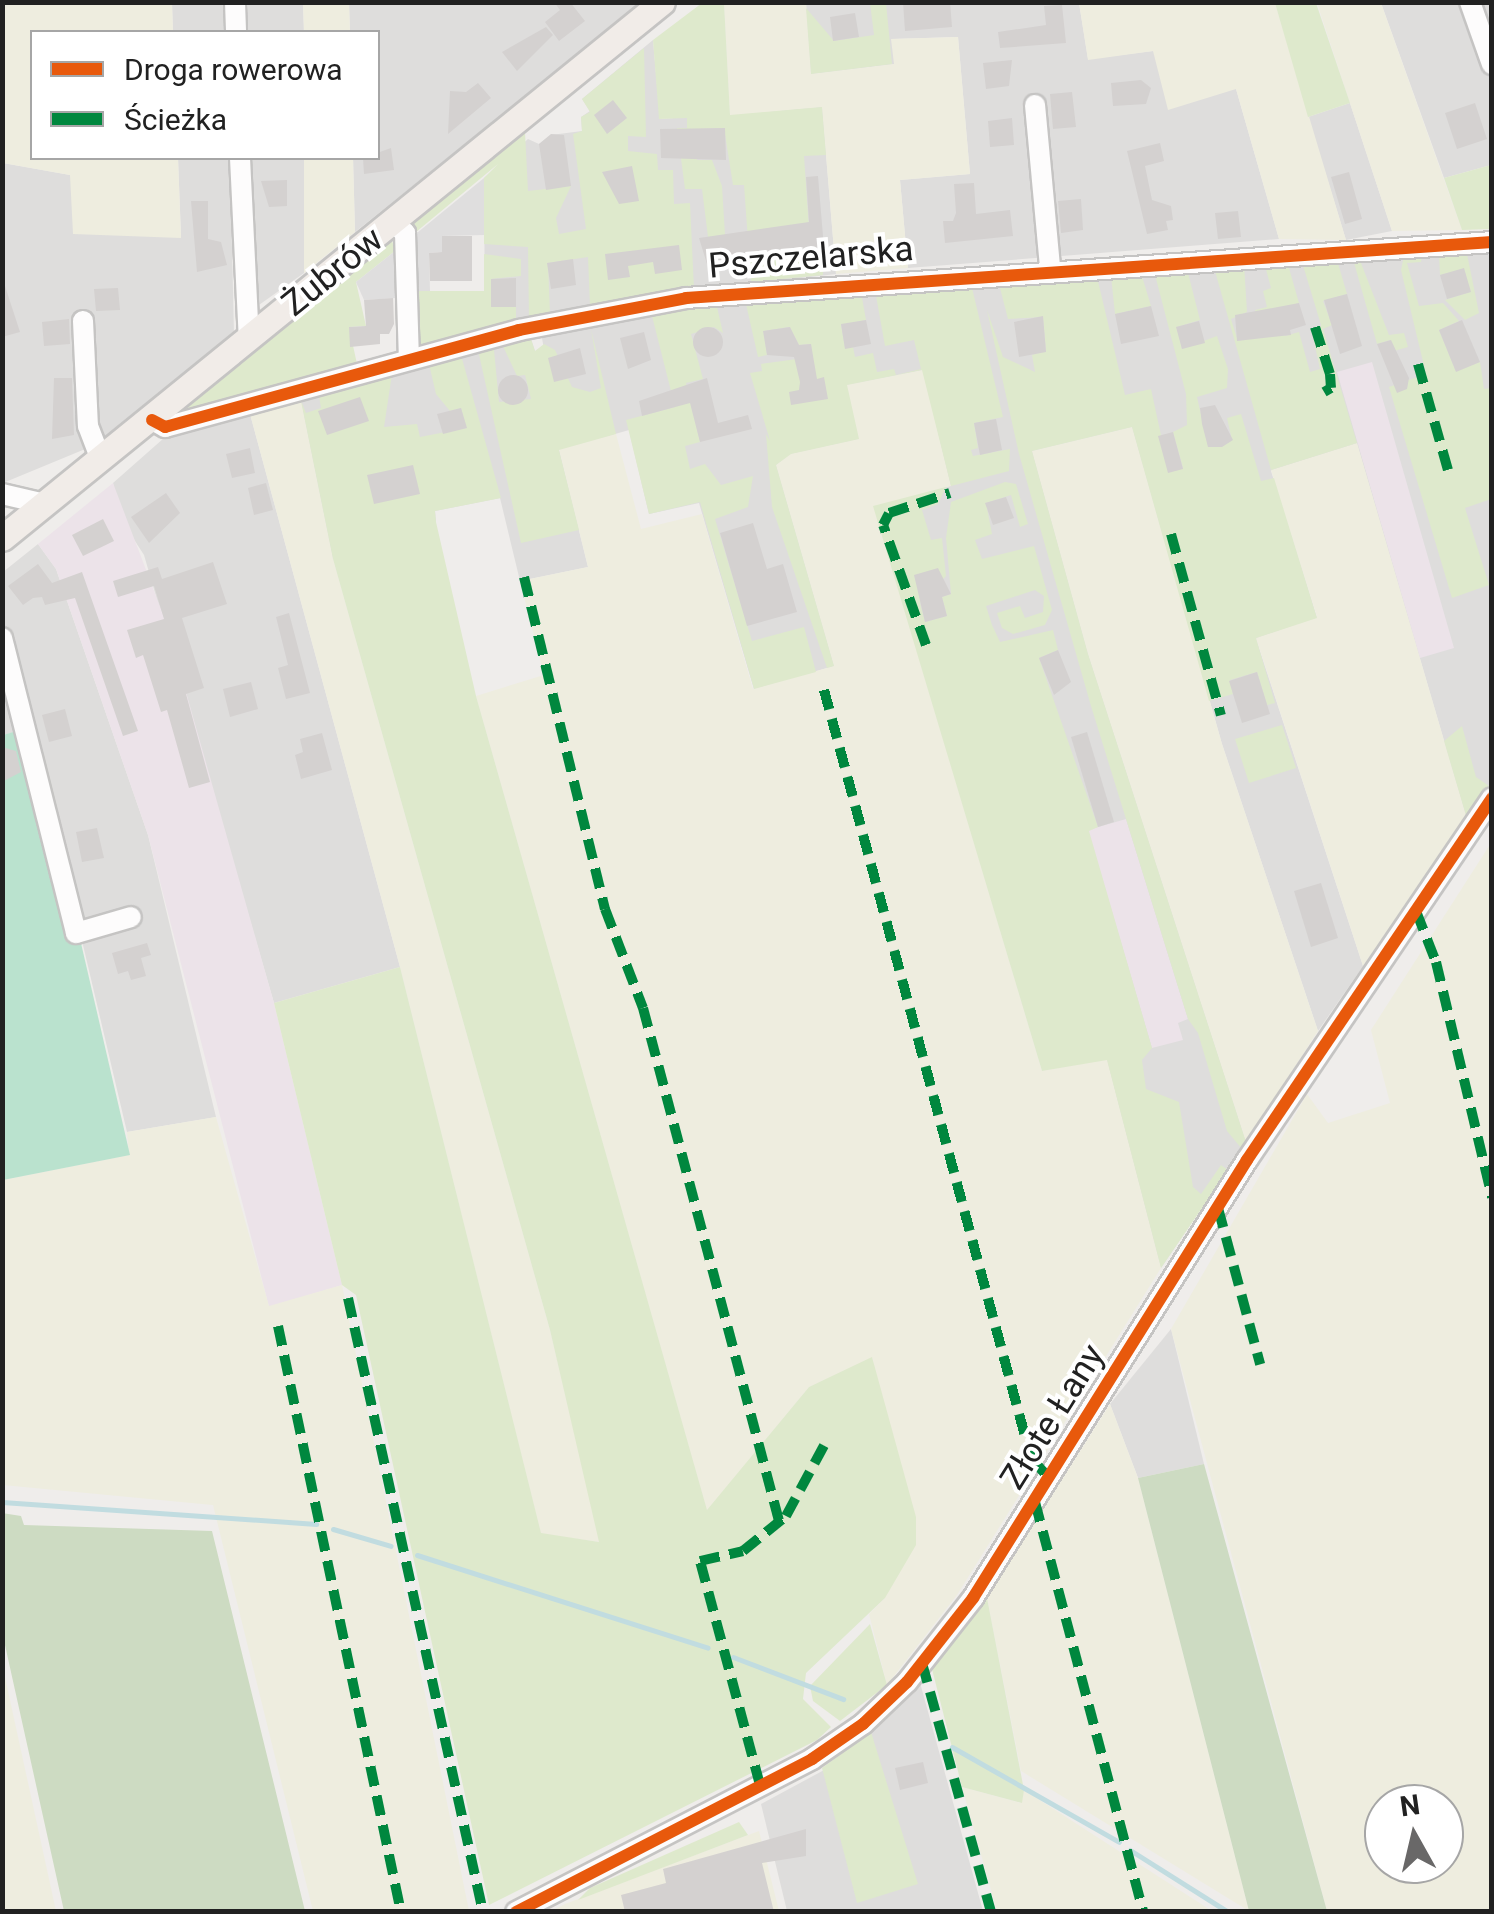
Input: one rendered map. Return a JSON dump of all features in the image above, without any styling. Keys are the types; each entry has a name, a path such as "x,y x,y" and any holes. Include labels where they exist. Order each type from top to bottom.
{"main road":[{"name":"Żubrów","path":"2,538 662,2"}],"street":[{"path":"235,2 236,30"},
{"path":"1470,2 1492,64"},
{"path":"1035,106 1050,268"},
{"path":"240,160 249,340"},
{"path":"394,223 405,233 409,360"},
{"name":"Pszczelarska","path":"152,420 165,427 520,330 684,298 1050,268 1492,242"},
{"path":"83,321 88,426 101,460"},
{"path":"2,494 44,504"},
{"path":"2,638 76,934 131,918"},
{"name":"Złote Łany","path":"516,1912 812,1759 863,1724 907,1682 974,1598 1247,1160 1492,798"}],"shaded area":[{"path":"2,3 172,3 173,30 30,30 30,160 178,160 181,238 73,234 70,175 3,163"},
{"path":"172,3 226,3 227,30 173,30"},
{"path":"248,3 303,3 304,30 248,30"},
{"path":"303,3 349,3 350,30 304,30"},
{"path":"349,3 642,3 355,232 353,160 380,160 380,30 350,30"},
{"path":"724,3 806,3 811,74 894,64 891,39 958,37 970,174 900,180 908,268 836,274 822,107 730,116"},
{"path":"806,3 1079,3 1088,59 1153,51 1236,89 1279,239 908,268 900,180 970,174 958,37 892,39 895,64 811,74"},
{"path":"1079,3 1275,3 1346,240 1279,239 1236,89 1168,110 1153,51 1088,60"},
{"path":"1317,3 1381,3 1462,230 1392,231"},
{"path":"1381,3 1491,3 1491,165 1444,178"},
{"path":"653,40 660,119 822,107 836,274 626,298 485,329 484,178 528,139 539,144 551,135 582,131 581,117 590,111 582,99"},
{"path":"1350,103 1392,231 1346,240 1308,117"},
{"path":"178,160 230,160 234,335 107,440 3,483 3,163 70,175 181,237"},
{"path":"250,160 304,160 304,273 252,310"},
{"path":"304,160 353,160 355,232 304,273"},
{"path":"484,178 484,235 442,236 442,252 429,253 430,291 416,291 417,233"},
{"path":"395,251 396,298 364,300 356,282"},
{"path":"1491,254 1491,782 1467,819 1357,444 1271,471 1317,618 1256,639 1363,966 1318,1031 1222,744 1132,427 1032,451 1088,654 1246,1142 1161,1268 1011,696 937,712 873,506 950,486 923,370 847,385 859,439 791,454 776,465 834,666 754,689 699,503 649,514 629,430 559,450 588,567 520,581 500,498 435,511 436,522 333,559 301,401 530,336 535,351 544,349 541,333 651,312 976,282"},
{"path":"1372,362 1454,648 1420,658 1337,372"},
{"path":"923,370 951,486 874,507 1042,1071 1107,1059 1161,1268 957,1595 887,1685 869,1614 885,1598 873,1358 809,1387 707,1511 476,696 544,675 520,581 588,567 559,449 616,434 641,529 702,514 753,689 834,666 776,465 790,454 858,439 846,385"},
{"path":"301,401 333,559 550,1330 600,1542 541,1534 400,967 250,414"},
{"path":"250,414 400,967 274,1003 144,555 122,521 113,483 164,438"},
{"path":"1132,427 1222,744 1318,1031 1246,1142 1088,654 1032,451"},
{"path":"1357,443 1467,819 1363,966 1256,638 1317,617 1271,470"},
{"path":"113,483 167,625 274,1003 342,1285 269,1307 148,835 56,569 38,544"},
{"path":"38,544 56,569 148,835 216,1117 127,1132 32,728 3,735 3,572"},
{"path":"1126,819 1188,1019 1178,1023 1183,1040 1152,1048 1088,830"},
{"path":"1491,843 1491,1911 1327,1911 1171,1329 1307,1094 1328,1123 1390,1103 1371,1030"},
{"path":"216,1117 269,1306 342,1285 469,1911 313,1911 213,1505 3,1485 3,1180 129,1155 127,1132"},
{"path":"1171,1329 1204,1464 1138,1478 1110,1404"},
{"path":"1110,1404 1138,1478 1249,1911 1021,1771 987,1598"},
{"path":"3,1668 56,1911 3,1911"},
{"path":"919,1679 983,1911 787,1911 761,1804 826,1769"},
{"path":"962,1787 1021,1803 1024,1790 1212,1911 997,1911"},
{"path":"759,1831 779,1911 550,1912 565,1904"}],"green space":[{"path":"702,3 724,3 730,115 822,107 826,155 804,156 809,228 792,225 824,248 823,275 751,282 744,185 733,185 724,128 697,129 697,160 712,160 722,186 725,235 708,237 702,189 685,189 677,128 687,128 687,118 659,119 653,40"},
{"path":"870,3 886,3 892,64 811,74 806,8 834,41 874,35"},
{"path":"1275,3 1316,3 1350,103 1308,117"},
{"path":"644,48 646,137 628,136 628,151 657,154 658,170 673,170 674,204 690,203 694,289 590,306 588,257 548,263 550,314 529,318 528,247 484,244 484,178 498,164 416,232 405,224 545,113 525,132 528,191 571,186 556,218 559,234 586,229 573,134 582,131 581,117 590,112 582,99"},
{"path":"1491,165 1491,229 1462,230 1444,178"},
{"path":"391,237 395,251 356,282 366,326 349,327 357,364 189,415 179,408"},
{"path":"484,254 521,259 521,276 491,279 516,307 516,322 415,348 416,291 484,291"},
{"path":"1467,254 1479,313 1465,320 1445,300 1470,292 1464,269 1440,275 1439,255"},
{"path":"1404,256 1422,256 1421,262 1407,263 1419,306 1443,303 1459,321 1439,330 1456,371 1480,362 1484,389 1491,388 1491,499 1465,508 1489,585 1452,598 1389,387 1426,374 1401,270"},
{"path":"1359,258 1389,335 1404,333 1408,347 1394,351 1390,340 1377,344 1353,259"},
{"path":"1337,260 1347,294 1323,301 1332,325 1323,329 1357,443 1271,470 1215,271 1244,264 1247,312 1231,319 1238,341 1261,335 1255,310 1267,307 1263,291 1271,288 1264,262 1287,261 1299,303 1277,310 1285,336 1299,332 1310,372 1320,369 1313,337 1321,325 1302,262"},
{"path":"1187,269 1200,320 1177,327 1182,349 1217,336 1228,369 1227,388 1197,397 1208,446 1232,440 1227,418 1241,414 1261,481 1274,478 1317,618 1256,638 1275,703 1267,705 1257,672 1230,680 1233,694 1209,701 1132,427 1032,451 1088,654 1246,1142 1242,1149 1227,1131 1198,1033 1188,1019 1091,706 1019,454 987,310 1003,357 1035,372 1032,355 1046,351 1043,317 1008,319 999,284 1097,277 1125,395 1151,389 1169,472 1183,468 1173,432 1187,425 1186,394 1154,271"},
{"path":"1141,273 1151,306 1115,314 1111,276"},
{"path":"972,288 1003,417 974,423 978,448 971,450 973,456 1010,449 1009,471 951,486 922,370 847,385 859,439 791,454 776,465 834,666 827,668 772,507 766,434 770,441 750,373 762,371 761,364 812,357 811,344 799,345 789,327 764,331 767,355 758,357 746,304 861,292 866,320 841,325 845,348 853,347 855,357 873,353 877,372 894,369 896,375 921,369 914,340 885,346 875,290"},
{"path":"717,307 723,333 714,327 691,334 703,379 686,383 700,442 685,446 690,469 705,464 721,485 753,476 748,507 715,519 752,641 804,627 816,672 754,689 700,502 649,514 626,420 675,407 651,312"},
{"path":"591,329 616,434 559,450 579,530 521,543 478,350 494,350 499,402 531,399 525,375 517,376 502,344 530,336 535,351 544,344 555,350 572,387 590,392 601,388"},
{"path":"461,355 501,498 435,511 436,522 476,696 707,1510 809,1387 872,1357 916,1517 916,1545 885,1598 806,1673 803,1699 831,1727 817,1740 489,1905 356,1295 342,1285 274,1003 400,967 541,1533 599,1542 550,1330 333,559 301,401 306,413 321,408 319,396 392,374 384,427 417,424 420,437 466,428 461,408 450,411 436,394 429,364"},
{"path":"1005,482 1016,484 1028,524 1020,527 1011,495 986,503 992,534 975,540 982,559 1034,546 1052,610 1045,625 1013,634 1002,628 997,613 1020,606 1025,618 1043,612 1044,596 1035,590 986,606 992,625 1000,642 1053,630 1058,650 1039,658 1098,827 1089,831 1152,1048 1142,1060 1146,1089 1179,1102 1193,1187 1201,1194 1221,1165 1228,1170 1161,1268 1107,1060 1042,1071 873,506 946,487 938,504 922,510 931,540 942,538 946,576 920,603 925,622 947,616 942,597 951,594 946,538 951,502"},
{"path":"1282,725 1296,768 1249,783 1235,739"},
{"path":"1462,726 1476,777 1489,786 1467,819 1444,741"},
{"path":"31,727 130,1155 3,1180 3,735"},
{"path":"1204,1464 1327,1911 1249,1911 1138,1478"},
{"path":"2,1513 21,1516 24,1525 212,1531 305,1911 64,1911 3,1636"},
{"path":"987,1598 1024,1790 1022,1803 962,1787 932,1669"},
{"path":"870,1624 887,1685 840,1721 813,1701 810,1686"},
{"path":"871,1732 918,1884 857,1903 822,1768"},
{"path":"739,1822 748,1835 578,1900 590,1888"}],"building":[{"path":"554,2 570,2 585,21 559,41 545,22 560,10"},
{"path":"903,2 950,2 952,27 905,31"},
{"path":"1062,5 1066,43 1000,48 998,32 1046,25 1044,6"},
{"path":"855,13 859,37 833,41 830,17"},
{"path":"546,27 553,35 517,71 502,52"},
{"path":"1012,60 1009,86 986,89 983,63"},
{"path":"1141,80 1151,88 1146,104 1113,106 1111,83"},
{"path":"478,83 491,98 448,134 450,91 466,92"},
{"path":"1072,92 1076,127 1053,129 1050,94"},
{"path":"613,100 627,118 607,134 594,115"},
{"path":"1475,103 1487,139 1457,149 1445,113"},
{"path":"1012,118 1014,145 990,147 988,121"},
{"path":"725,128 726,160 661,158 660,129"},
{"path":"551,134 564,135 571,186 546,190 539,144"},
{"path":"1160,143 1164,161 1145,166 1152,200 1171,206 1173,220 1166,221 1168,230 1147,234 1127,151"},
{"path":"391,148 394,170 364,174 363,160 380,160 380,152"},
{"path":"632,166 639,201 619,204 602,172"},
{"path":"1349,172 1362,219 1345,224 1331,177"},
{"path":"818,176 824,248 707,264 699,238 809,222 806,177"},
{"path":"287,180 287,206 269,207 261,181"},
{"path":"974,183 976,214 1010,210 1013,236 945,243 943,221 953,221 956,213 954,184"},
{"path":"1081,199 1083,230 1061,233 1058,201"},
{"path":"191,201 208,201 208,239 221,242 227,265 197,272"},
{"path":"1238,211 1241,237 1218,239 1215,213"},
{"path":"442,236 472,236 472,281 430,281 429,253 442,252"},
{"path":"679,245 682,270 655,274 653,262 628,266 630,277 608,280 605,254"},
{"path":"573,259 576,285 551,289 547,263"},
{"path":"1464,268 1471,292 1447,299 1440,275"},
{"path":"516,278 516,307 491,307 491,279"},
{"path":"5,286 20,332 2,337 2,287"},
{"path":"118,288 120,310 96,311 94,289"},
{"path":"1347,294 1362,346 1340,354 1324,300"},
{"path":"393,298 394,324 389,334 380,334 380,344 350,347 349,327 366,326 364,300"},
{"path":"1299,303 1306,325 1290,330 1291,335 1237,341 1235,315"},
{"path":"1151,306 1159,336 1121,344 1115,314"},
{"path":"1043,316 1046,352 1019,357 1014,322"},
{"path":"69,319 70,344 44,346 42,322"},
{"path":"866,320 871,344 845,349 841,324"},
{"path":"1462,320 1480,362 1456,372 1439,330"},
{"path":"1199,321 1205,343 1182,349 1176,327"},
{"path":"708,327 719,331 723,342 719,353 708,357 697,353 693,342 697,331"},
{"path":"790,327 799,345 811,344 817,379 824,377 828,399 791,405 789,392 799,390 800,382 794,357 767,355 763,331"},
{"path":"644,332 651,360 628,369 620,338"},
{"path":"1391,340 1409,378 1407,389 1397,393 1377,344"},
{"path":"580,348 586,374 554,382 548,358"},
{"path":"513,375 524,379 528,390 524,401 513,405 502,401 498,390 502,379"},
{"path":"54,378 72,378 74,435 52,439"},
{"path":"707,378 718,423 748,415 752,429 700,442 690,403 642,416 639,401"},
{"path":"360,397 369,421 327,435 318,411"},
{"path":"1215,405 1233,440 1222,447 1208,447 1200,408"},
{"path":"461,408 467,428 443,434 437,414"},
{"path":"996,419 1002,450 980,455 974,423"},
{"path":"1173,432 1183,469 1168,473 1158,436"},
{"path":"250,448 255,473 232,478 226,454"},
{"path":"413,465 420,494 374,504 367,475"},
{"path":"266,483 273,510 254,515 248,488"},
{"path":"166,493 180,513 149,543 131,517"},
{"path":"1006,497 1014,518 993,525 985,503"},
{"path":"103,519 114,541 83,556 72,535"},
{"path":"753,523 767,569 783,564 797,612 747,626 720,533"},
{"path":"213,562 227,604 182,618 204,688 186,694 210,782 189,788 167,710 161,712 143,655 136,658 127,630 164,619 154,586 118,597 113,581 158,567 162,579"},
{"path":"38,564 52,583 82,572 138,731 123,736 75,598 45,605 42,597 33,598 23,605 8,586"},
{"path":"938,568 951,594 942,597 947,616 925,622 914,575"},
{"path":"289,613 310,693 286,699 278,668 288,665 276,617"},
{"path":"1058,650 1071,682 1054,695 1039,658"},
{"path":"1257,672 1270,714 1242,723 1229,681"},
{"path":"251,682 258,709 230,717 223,689"},
{"path":"65,709 72,736 49,742 42,715"},
{"path":"1087,732 1114,822 1098,827 1071,737"},
{"path":"322,733 332,770 301,779 295,755 303,752 300,739"},
{"path":"2,747 16,751 21,772 2,782"},
{"path":"97,828 104,858 82,862 76,832"},
{"path":"1321,883 1338,938 1311,947 1294,891"},
{"path":"147,943 151,955 141,958 146,976 131,980 128,971 118,974 112,953"},
{"path":"923,1762 928,1783 900,1790 895,1768"},
{"path":"806,1829 806,1856 762,1863 774,1912 625,1912 621,1895 666,1883 663,1869"}],"waterway":[{"path":"2,1502 316,1524"},
{"path":"333,1529 391,1546"},
{"path":"417,1555 708,1648"},
{"path":"733,1657 843,1699"},
{"path":"952,1747 1119,1842"},
{"path":"1130,1850 1228,1912"}],"marked path":[{"path":"1315,327 1330,374 1331,388 1324,392"},
{"path":"1418,364 1448,470"},
{"path":"926,645 883,525 889,513 950,493"},
{"path":"1171,534 1221,715"},
{"path":"524,577 605,909 643,1008 779,1521"},
{"path":"824,690 1031,1458 1050,1479"},
{"path":"1416,911 1436,962 1492,1197"},
{"path":"1218,1208 1260,1364"},
{"path":"348,1298 483,1912"},
{"path":"278,1326 401,1912"},
{"path":"760,1785 700,1561 743,1551 786,1516 827,1440"},
{"path":"1035,1502 1143,1912"},
{"path":"922,1663 991,1912"}],"cycle path":[{"path":"152,420 165,427 519,330 686,298 1492,242"},
{"path":"516,1912 812,1759 863,1724 907,1682 973,1598 1247,1160 1492,798"}]}
